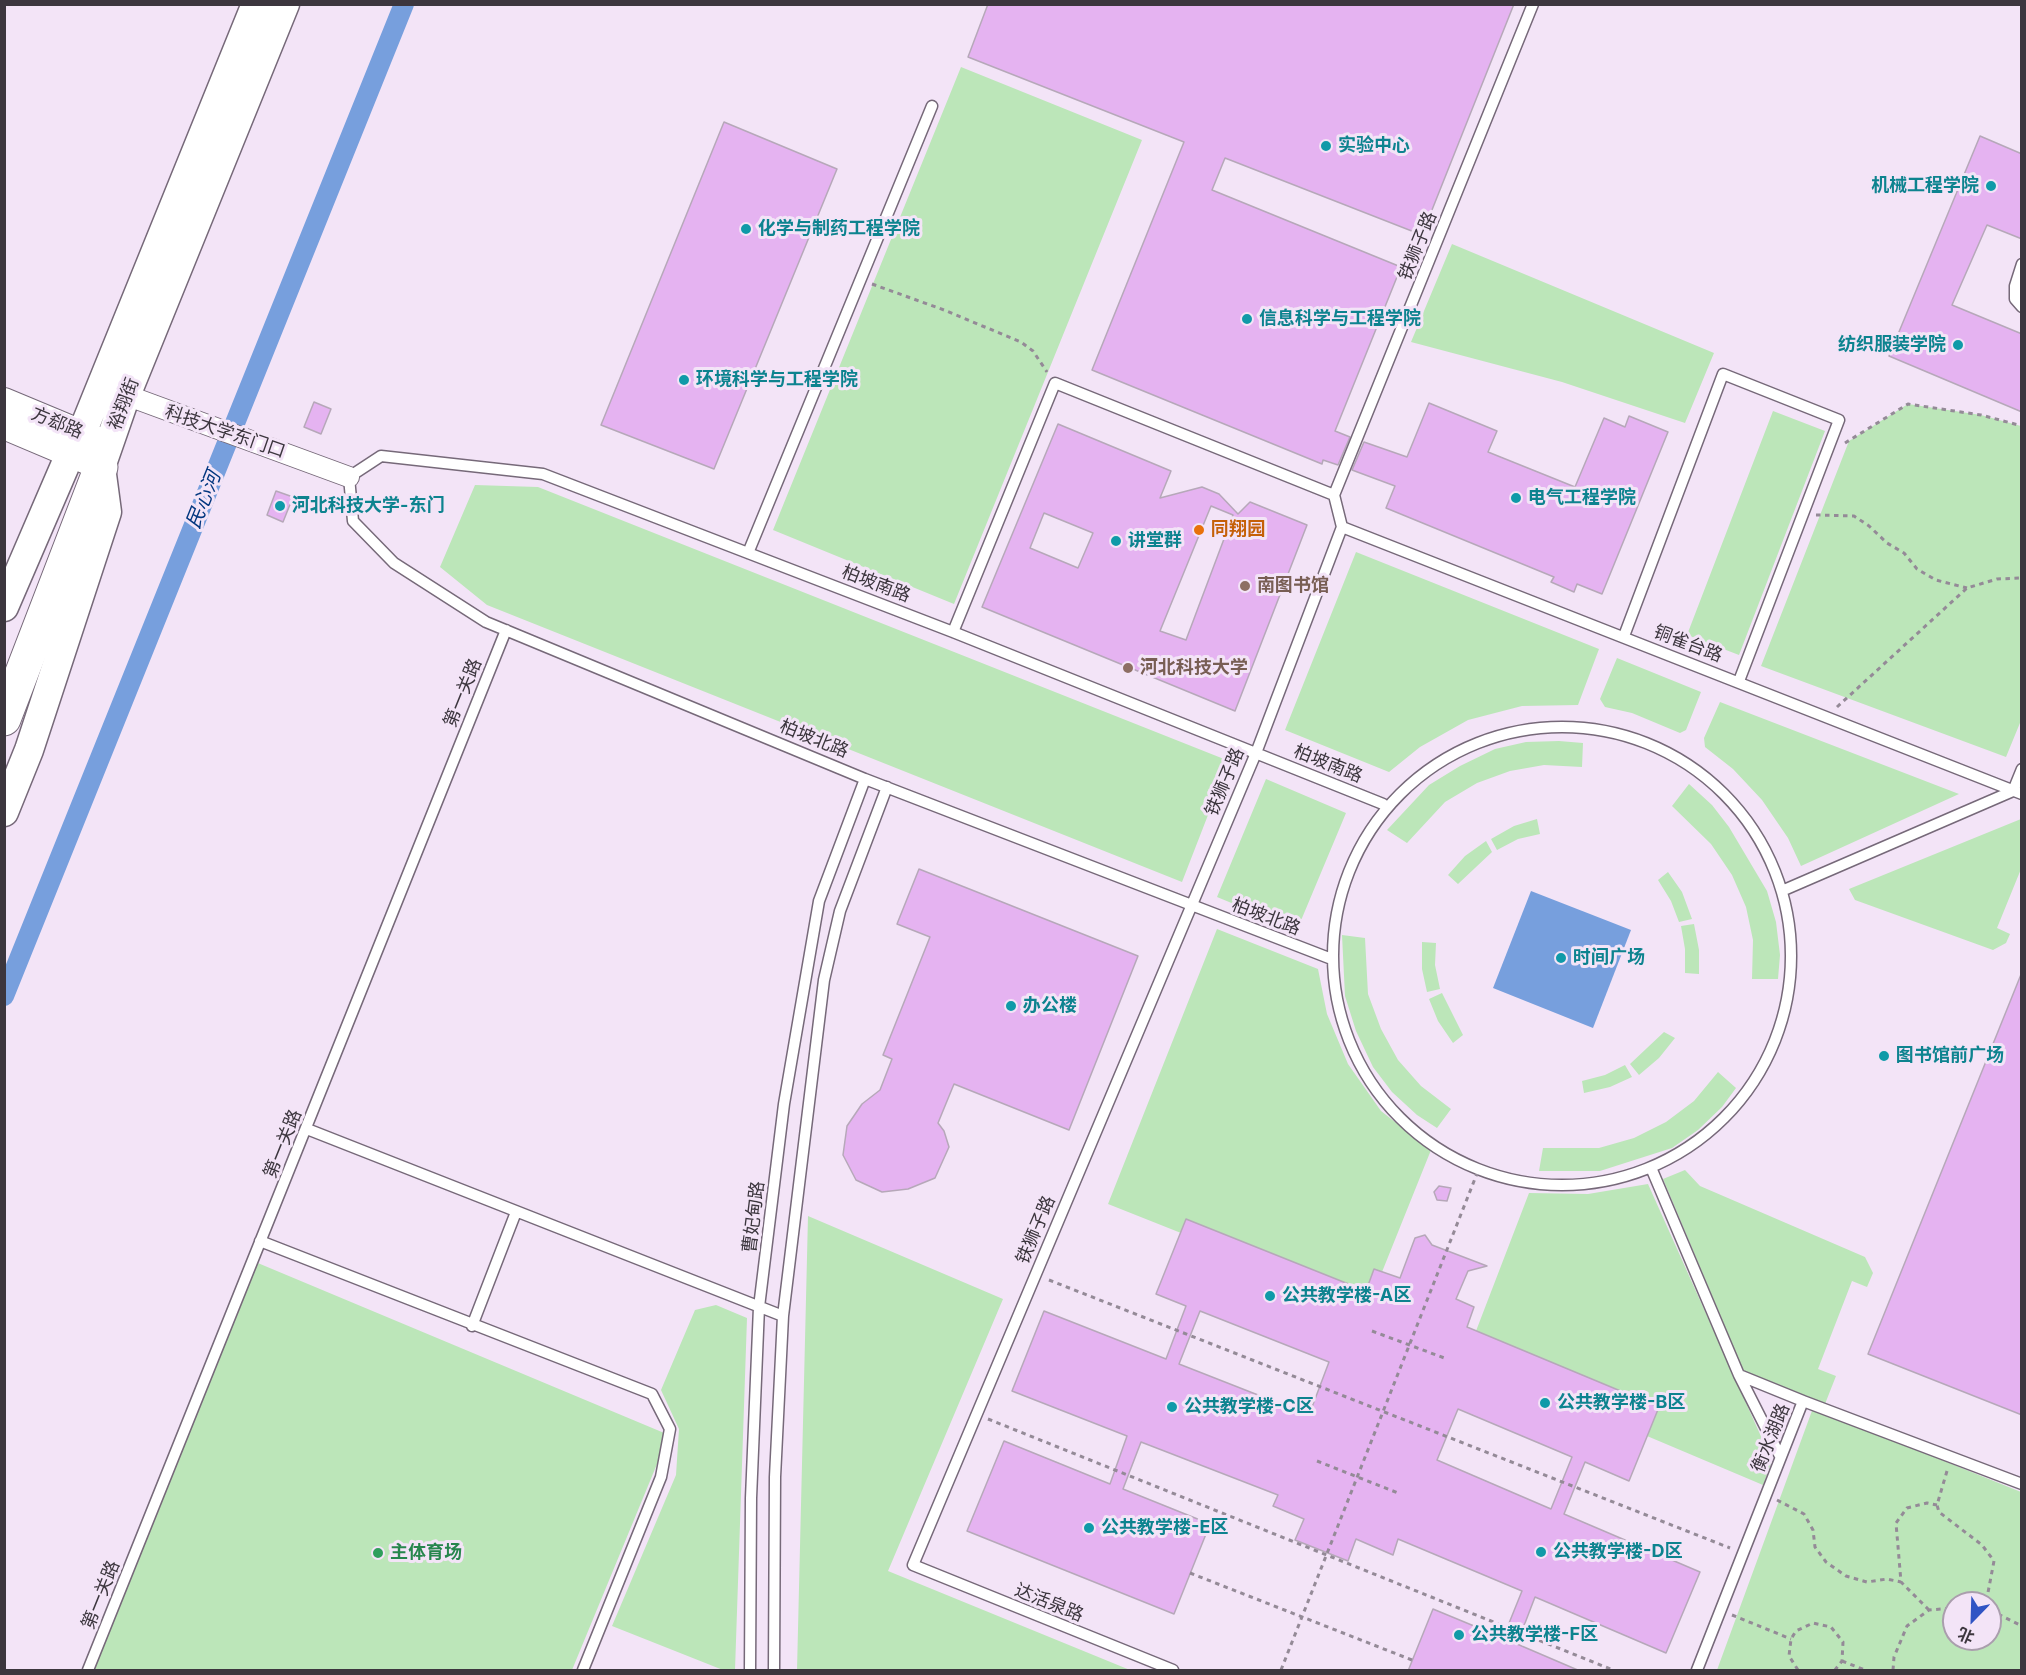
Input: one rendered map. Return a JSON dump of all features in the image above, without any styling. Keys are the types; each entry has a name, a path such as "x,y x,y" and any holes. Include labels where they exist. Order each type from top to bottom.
{"highway":[{"path":"4,718 105,455"}],"main road":[{"name":"裕翔街","path":"4,607 76,443 114,390 276,5"},
{"name":"裕翔街","path":"4,812 29,750 107,512 105,455 114,390"}],"street":[{"name":"科技大学东门口","path":"114,390 183,418 270,447 349,477"},
{"name":"方郄路","path":"4,401 76,443 105,455"},
{"name":"方郄路","path":"4,426 76,443"}],"lane":[{"name":"铁狮子路","path":"1334,495 1533,4"},
{"path":"748,553 932,105"},
{"path":"2022,264 2015,286 2015,299 2022,307"},
{"path":"1624,636 1723,374 1839,420 1801,514 1739,681"},
{"path":"953,632 1055,383 1334,495 1342,527"},
{"name":"柏坡南路","path":"349,477 381,456 543,474 953,632 1383,804"},
{"name":"柏坡北路","path":"349,477 353,522 394,563 486,622 865,779 1329,958"},
{"name":"铁狮子路","path":"913,1565 1256,753 1342,527"},
{"name":"铜雀台路","path":"1342,527 2017,792"},
{"name":"第一关路","path":"88,1671 506,630"},
{"path":"1531,729 1603,730 1674,756 1726,797 1759,844 1784,890 1795,958 1780,1040 1740,1107 1699,1143 1652,1170 1601,1179 1535,1182 1462,1160 1399,1118 1356,1062 1334,992 1329,958 1334,899 1357,847 1383,804 1464,746 1531,729"},
{"path":"1784,890 2017,792 2022,769"},
{"name":"曹妃甸路","path":"750,1671 751,1498 759,1307 784,1104 819,901 865,779"},
{"path":"774,1671 775,1477 783,1316 824,980 840,911 887,787"},
{"path":"307,1129 783,1316"},
{"path":"1652,1170 1739,1375 1780,1456"},
{"path":"472,1326 516,1212"},
{"path":"260,1241 472,1326 652,1394 670,1429 661,1477 583,1671"},
{"path":"1739,1375 1803,1401"},
{"name":"衡水湖路","path":"1697,1671 1803,1401 2022,1484"},
{"name":"达活泉路","path":"913,1565 1173,1671"}],"path":[{"path":"860,280 944,310 1021,342 1033,351 1055,383"},
{"path":"1823,457 1908,404 1981,415 2022,426"},
{"path":"1801,514 1854,516 1887,543 1904,553 1917,569 1936,580 1967,588"},
{"path":"1827,716 1967,588 1997,579 2022,578"},
{"path":"1281,1671 1480,1166"},
{"path":"1035,1275 1743,1552"},
{"path":"1372,1331 1447,1359"},
{"path":"976,1414 1613,1671"},
{"path":"1951,1457 1937,1505 1939,1512 1988,1550 1994,1561 1988,1591"},
{"path":"1317,1461 1398,1492"},
{"path":"1765,1495 1804,1514 1813,1530 1815,1547 1826,1562 1846,1576 1867,1582 1887,1579 1901,1582 1929,1610"},
{"path":"1901,1582 1896,1523 1907,1508 1927,1503 1937,1505"},
{"path":"1190,1573 1412,1660"},
{"path":"1893,1671 1894,1657 1907,1626 1929,1610 1942,1609"},
{"path":"1720,1610 1791,1639"},
{"path":"2002,1616 2022,1626"},
{"path":"1798,1671 1790,1656 1791,1639 1804,1626 1813,1623 1831,1627 1843,1642 1842,1661 1835,1671"},
{"path":"1842,1661 1866,1671"}],"green space":[{"path":"961,67 1142,140 954,604 773,530"},
{"path":"1452,244 1714,353 1685,423 1562,382 1411,342"},
{"path":"1908,404 1981,415 2021,426 2022,718 2006,757 1761,666 1849,441"},
{"path":"1773,411 1825,431 1739,655 1687,635"},
{"path":"475,485 538,487 1229,761 1182,882 487,605 440,567"},
{"path":"1356,552 1599,649 1578,705 1522,706 1468,720 1420,747 1389,772 1285,730"},
{"path":"1617,658 1701,692 1686,730 1680,733 1632,713 1605,707 1600,699"},
{"path":"1720,702 1959,794 1801,866 1788,838 1762,800 1733,769 1705,747 1704,738"},
{"path":"1526,742 1583,743 1582,767 1544,765 1510,771 1477,783 1445,802 1407,843 1387,830 1429,785 1460,766 1495,749"},
{"path":"1266,779 1346,813 1297,930 1217,897"},
{"path":"1689,784 1712,805 1729,827 1767,891 1776,922 1780,955 1778,979 1752,979 1753,940 1746,907 1732,875 1711,844 1672,806"},
{"path":"1537,819 1540,834 1518,839 1497,850 1491,839 1514,826"},
{"path":"2021,819 2021,869 1997,928 2010,934 2006,943 1993,950 1855,900 1849,889"},
{"path":"1486,841 1492,852 1458,884 1448,875 1465,856"},
{"path":"1668,872 1682,892 1692,919 1679,922 1671,901 1658,880"},
{"path":"1694,924 1699,950 1699,974 1685,973 1685,949 1681,926"},
{"path":"1217,929 1318,969 1327,1014 1348,1064 1381,1111 1431,1150 1382,1272 1374,1269 1366,1291 1187,1220 1181,1233 1108,1204"},
{"path":"1342,935 1365,938 1368,994 1381,1029 1398,1060 1421,1086 1451,1109 1437,1128 1417,1115 1392,1092 1373,1067 1356,1031 1345,996"},
{"path":"1422,942 1436,943 1435,965 1440,989 1427,992 1422,969"},
{"path":"1442,993 1463,1035 1453,1043 1438,1021 1429,999"},
{"path":"1664,1032 1675,1038 1659,1058 1639,1075 1630,1064"},
{"path":"1625,1065 1632,1077 1610,1087 1584,1093 1582,1081 1605,1075"},
{"path":"1718,1072 1736,1088 1722,1107 1698,1130 1672,1148 1600,1171 1539,1171 1543,1148 1599,1148 1634,1138 1666,1122 1694,1101"},
{"path":"1685,1170 1700,1186 1865,1257 1873,1273 1867,1287 1852,1281 1818,1369 1836,1376 1825,1404 1744,1372 1663,1179"},
{"path":"1648,1184 1772,1461 1763,1485 1647,1436 1659,1407 1476,1331 1529,1193 1588,1194"},
{"path":"808,1216 1003,1299 888,1571 1130,1670 797,1670"},
{"name":"主体育场","path":"253,1261 669,1435 572,1670 88,1670"},
{"path":"716,1305 747,1318 735,1670 723,1670 612,1626 676,1475 679,1429 661,1390 695,1310"},
{"path":"1813,1408 2021,1492 2021,1670 1717,1670"}],"water":[{"path":"1531,891 1631,930 1593,1028 1493,988"}],"building":[{"path":"988,4 1514,4 1422,235 1225,158 1212,190 1401,267 1335,431 1350,437 1338,465 1323,460 1322,464 1092,370 1184,142 968,57"},
{"path":"724,122 837,169 714,469 601,425"},
{"path":"1980,136 2022,154 2022,239 1987,225 1952,305 2022,334 2022,412 1889,356"},
{"path":"314,402 331,409 321,434 304,427"},
{"name":"电气工程学院","path":"1429,403 1497,431 1488,452 1575,487 1604,418 1625,427 1629,416 1668,432 1602,594 1577,584 1574,592 1551,582 1554,577 1386,508 1395,486 1352,470 1364,442 1407,457"},
{"path":"1058,424 1171,471 1160,498 1202,487 1219,494 1238,514 1250,502 1307,525 1235,711 982,607","holes":["1211,506 1233,515 1186,640 1160,631","1044,513 1093,533 1078,568 1030,548"]},
{"name":"河北科技大学-东门","path":"276,491 293,497 283,522 267,515"},
{"name":"办公楼","path":"919,869 1138,956 1069,1130 954,1084 938,1123 944,1131 949,1147 935,1178 908,1189 882,1192 856,1180 843,1155 847,1126 862,1104 880,1090 892,1059 883,1055 930,937 897,924"},
{"path":"2022,972 2022,1415 1868,1354"},
{"path":"1439,1186 1451,1188 1447,1201 1437,1200 1434,1192"},
{"path":"1186,1219 1366,1291 1374,1269 1400,1278 1415,1238 1425,1235 1432,1245 1487,1266 1468,1271 1456,1299 1474,1307 1467,1327 1659,1407 1629,1481 1585,1462 1564,1514 1700,1572 1666,1653 1535,1597 1517,1644 1580,1671 1408,1671 1433,1609 1503,1638 1522,1591 1398,1539 1393,1555 1356,1539 1348,1561 1295,1540 1304,1519 1273,1506 1278,1495 1141,1442 1123,1489 1210,1524 1174,1614 967,1531 1004,1441 1110,1484 1127,1436 1012,1391 1044,1311 1166,1359 1186,1306 1156,1294","holes":["1200,1311 1329,1362 1309,1415 1179,1364","1458,1409 1572,1457 1551,1509 1437,1460"]}],"waterway":[{"name":"民心河","path":"4,996 404,4"}],"place":[{"name":"实验中心","path":"1326,146"},
{"name":"机械工程学院","path":"1991,186"},
{"name":"化学与制药工程学院","path":"746,229"},
{"name":"信息科学与工程学院","path":"1247,319"},
{"name":"纺织服装学院","path":"1958,345"},
{"name":"环境科学与工程学院","path":"684,380"},
{"name":"电气工程学院","path":"1516,498"},
{"name":"河北科技大学-东门","path":"280,506"},
{"name":"同翔园","path":"1199,530"},
{"name":"讲堂群","path":"1116,541"},
{"name":"南图书馆","path":"1245,586"},
{"name":"河北科技大学","path":"1128,668"},
{"name":"时间广场","path":"1561,958"},
{"name":"办公楼","path":"1011,1006"},
{"name":"图书馆前广场","path":"1884,1056"},
{"name":"公共教学楼-A区","path":"1270,1296"},
{"name":"公共教学楼-B区","path":"1545,1403"},
{"name":"公共教学楼-C区","path":"1172,1407"},
{"name":"公共教学楼-E区","path":"1089,1528"},
{"name":"公共教学楼-D区","path":"1541,1552"},
{"name":"主体育场","path":"378,1553"},
{"name":"公共教学楼-F区","path":"1459,1635"}]}
